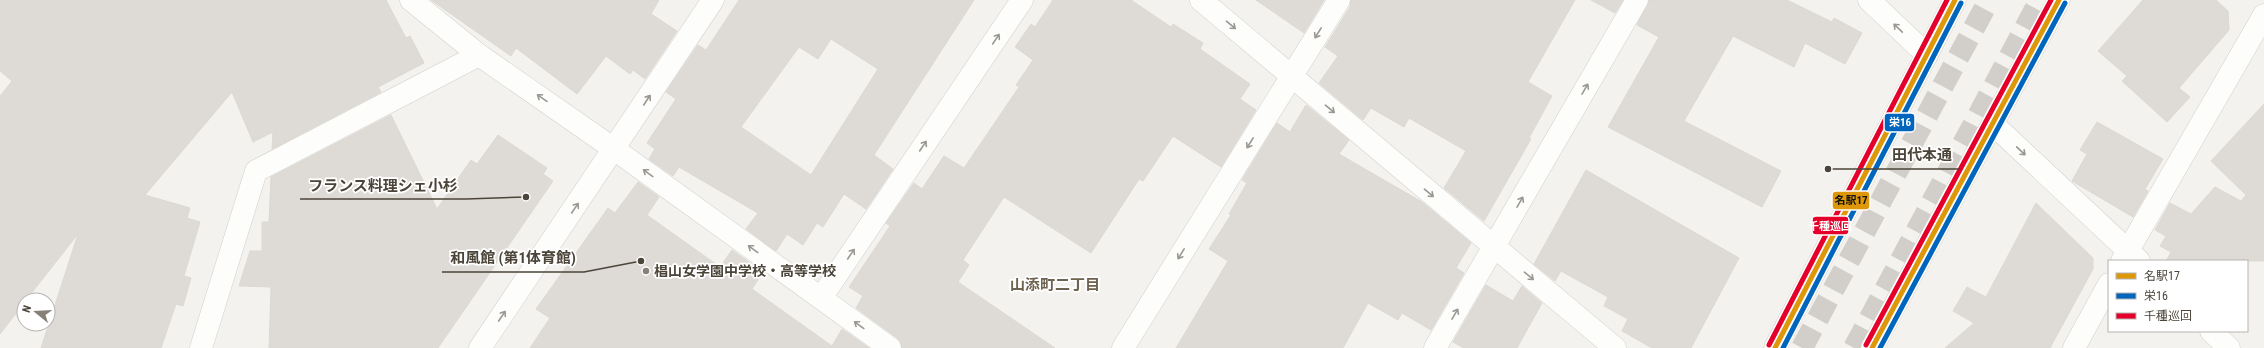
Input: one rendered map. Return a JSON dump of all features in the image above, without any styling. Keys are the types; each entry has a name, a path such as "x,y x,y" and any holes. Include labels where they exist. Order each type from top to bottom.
{"street":[{"path":"480,348 713,0"},
{"path":"821,298 1022,0"},
{"path":"1201,0 1615,348"},
{"path":"1123,348 1339,0"},
{"path":"1435,348 1637,0"},
{"path":"1869,0 1927,55"},
{"path":"1775,348 1955,0"},
{"path":"1872,348 2059,0"},
{"path":"420,3 479,55 614,148 890,348"},
{"path":"1993,124 2130,257 2264,15"},
{"path":"201,348 256,171 479,55"},
{"path":"2074,348 2108,286"},
{"path":"2212,332 2229,348"}],"building":[{"path":"0,0 386,0 406,38 410,36 424,63 378,87 381,92 272,149 273,132 253,142 232,92 145,195 190,208 187,218 200,222 184,276 191,278 183,306 176,304 161,348 41,348 46,332 56,332 56,302 78,234 32,292 16,292 16,313 0,334 0,96 12,81 0,71"},
{"path":"431,0 659,0 651,14 677,31 645,79 633,70 630,74 606,56 577,94 516,48 511,56"},
{"path":"739,0 974,0 874,155 893,169 866,209 844,194 823,227 817,223 803,245 787,234 776,251 746,229 758,213 679,167 673,176 649,159 655,149 647,143 676,99 666,92 698,45 706,50","holes":["831,39 878,69 811,175 741,127 799,47 818,59"]},
{"path":"1053,0 1131,0 1171,27 1173,24 1203,43 1200,49 1250,84 1240,99 1256,110 1221,167 1173,136 1143,181 1139,179 1091,253 1004,197 963,260 969,265 958,282 1055,348 902,348 897,338 856,308 863,296 849,287 890,226 886,223 914,183 922,189 944,156 964,168 1019,87 1016,85 1033,60 1015,47 1031,24 1035,27"},
{"path":"1256,0 1324,0 1304,33"},
{"path":"1351,0 1575,0 1528,82 1552,96 1529,138 1531,139 1484,221 1444,188 1466,151 1409,118 1404,127 1371,108 1363,120 1319,83 1338,56 1325,47 1350,7"},
{"path":"1591,0 1623,0 1615,13"},
{"path":"1649,0 1787,0 1832,22 1834,18 1862,33 1845,64 1805,43 1794,67 1733,36 1684,121 1781,171 1762,207 1608,127 1659,37 1637,25"},
{"path":"2143,0 2216,0 2228,11 2229,30 2179,88 2190,97 2167,122 2122,81 2127,76 2098,51"},
{"path":"2264,104 2264,261 2167,260 2171,252 2160,246 2166,236 2155,230 2170,203 2191,214 2215,187 2241,201 2246,195 2211,161"},
{"path":"1306,105 1349,140 1339,154 1422,202 1471,243 1456,268 1464,273 1431,330 1402,313 1398,320 1368,303 1343,348 1176,348 1228,261 1209,249 1231,215 1229,214 1247,183 1242,180 1277,123 1290,132"},
{"path":"391,115 437,209 471,160 477,164 498,135 547,168 543,174 553,181 438,348 269,348 271,287 239,286 250,251 262,251 262,222 269,222 271,177"},
{"path":"2097,122 2163,159 2145,189 2148,191 2133,217 2072,181 2087,154 2080,150"},
{"path":"1586,170 1739,258 1691,348 1652,348 1622,331 1628,319 1604,306 1608,297 1561,271 1555,281 1534,264"},
{"name":"椙山女学園中学校・高等学校","path":"638,182 659,197 647,215 720,267 732,250 763,272 752,289 832,346 842,329 869,348 530,348 550,318 536,309 608,208 615,213"},
{"path":"2036,203 2093,258 2093,269 2050,348 1945,348 1974,323 1953,311 1967,287 1986,297"},
{"path":"1486,285 1513,301 1522,286 1542,303 1517,348 1464,348 1453,342"}],"tunnel":[{"path":"1802,348 1989,0"},
{"path":"1854,348 2040,0"}],"transit line":[{"name":"千種巡回","path":"1769,345 1947,0"},
{"name":"名駅17","path":"1775,348 1955,0"},
{"name":"千種巡回","path":"1866,345 2051,0"},
{"name":"名駅17","path":"1872,348 2059,0"},
{"name":"栄16","path":"1783,348 1961,3"},
{"name":"栄16","path":"1880,348 2065,3"}],"place":[{"name":"田代本通","path":"1828,169"},
{"name":"フランス料理シェ小杉","path":"526,197"},
{"name":"和風館 (第1体育館)","path":"641,261"},
{"name":"椙山女学園中学校・高等学校","path":"646,271"}],"district":[{"name":"山添町二丁目","path":"1055,285"}]}
